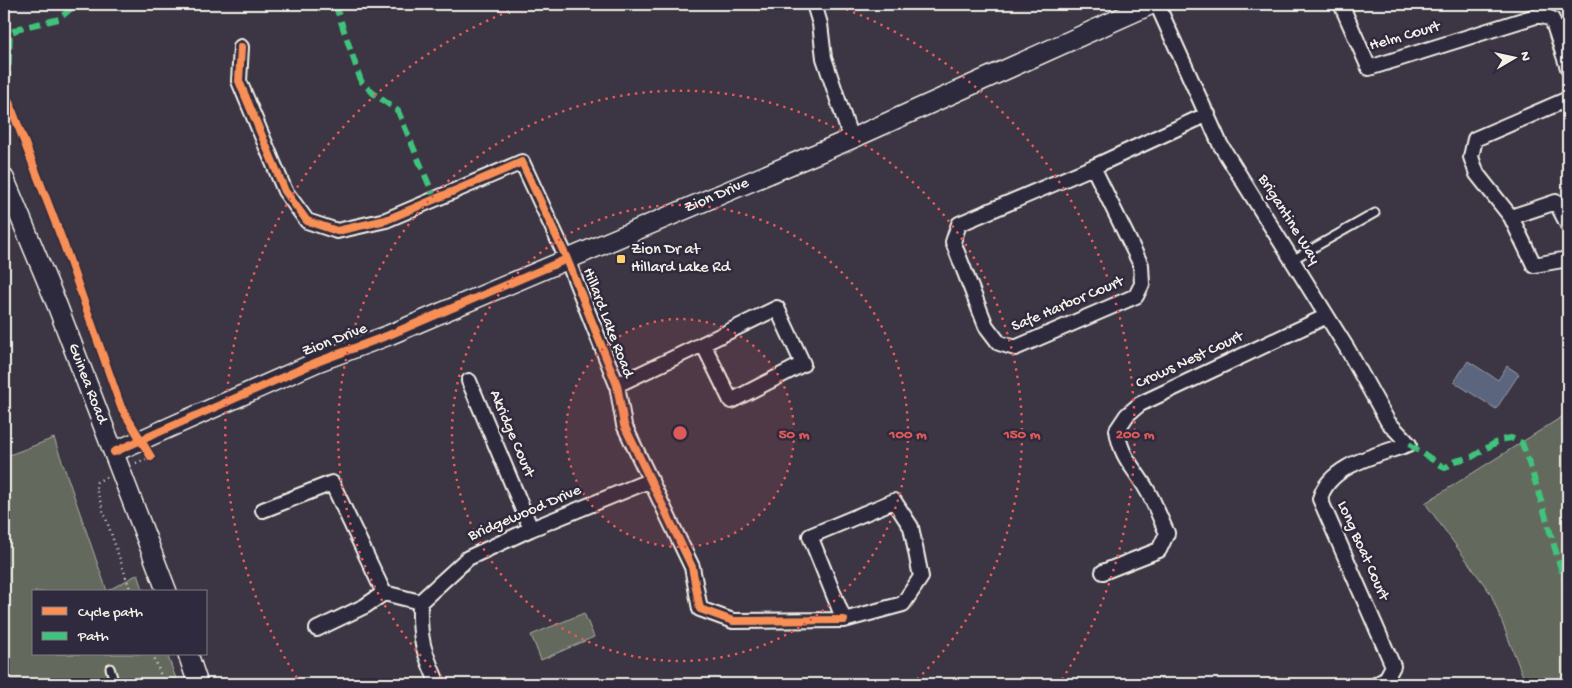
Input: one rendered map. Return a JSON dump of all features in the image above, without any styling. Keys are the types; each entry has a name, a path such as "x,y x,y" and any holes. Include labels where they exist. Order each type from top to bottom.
{"street":[{"path":"814,4 820,24 824,58 851,139"},
{"name":"Zion Drive","path":"114,452 317,362 389,335 851,139 1152,4"},
{"name":"Brigantine Way","path":"1157,4 1220,144 1327,316 1388,422 1409,444"},
{"name":"Helm Court","path":"1341,4 1369,68 1539,15 1552,19 1568,68"},
{"name":"Hillard Lake Road","path":"241,47 239,81 286,191 308,222 337,231 386,220 522,162 567,259 617,385 624,425 692,567 700,609 733,621 844,620"},
{"path":"1568,100 1475,139 1470,157 1477,174 1511,217 1534,265 1568,259"},
{"name":"Safe Harbor Court","path":"1093,167 1140,265 1142,284 1136,296 1041,339 1015,348 999,344 986,326 953,242 959,224 1093,167 1208,114"},
{"name":"Guinea Road","path":"4,178 57,305 166,590"},
{"path":"1511,217 1556,202 1568,225"},
{"path":"617,385 702,344 777,308 803,364 731,401 702,344"},
{"name":"Crows Nest Court","path":"1104,572 1158,550 1167,533 1147,490 1119,447 1117,430 1127,415 1140,404 1327,316"},
{"name":"Akridge Court","path":"469,380 531,529"},
{"name":"Long Boat Court","path":"1377,684 1386,679 1393,666 1320,499 1323,488 1333,477 1350,467 1409,444"},
{"name":"Bridgewood Drive","path":"420,602 468,558 531,529 652,480"},
{"path":"263,510 332,483 384,593"},
{"path":"894,501 911,527 921,577 903,604 844,620 810,536 894,501"},
{"path":"317,629 365,606 384,593 420,602 419,633 438,684"},
{"path":"189,656 198,684"}],"lane":[{"path":"1292,260 1375,213"},
{"path":"110,668 115,684"}],"path":[{"path":"130,590 106,522 96,485 121,470 151,457 141,440"},
{"path":"155,656 164,684"}],"green space":[{"path":"1568,413 1568,684 1526,684 1491,594 1425,503"},
{"path":"54,438 107,590 32,590 32,656 168,656 178,684 4,684 4,457"},
{"path":"138,574 143,590 109,590"},
{"path":"584,613 594,637 541,660 531,635"}],"water":[{"path":"1468,361 1498,380 1507,366 1519,374 1496,409 1454,382"}],"marked path":[{"path":"4,83 8,77 10,33 20,28 59,19 76,4"},
{"path":"335,4 361,81 373,93 398,111 435,199"},
{"path":"1409,444 1445,468 1455,461 1472,457 1500,440 1511,438 1522,443 1568,591"}],"cycle path":[{"path":"241,47 239,81 285,191 307,221 337,231 386,220 522,162 567,259 617,385 624,425 692,567 700,609 733,621 844,620"},
{"path":"4,89 64,245 121,407 151,457"},
{"path":"114,452 317,362 389,335 567,259"}],"place":[{"name":"Zion Dr at Hillard Lake Rd","path":"621,259"}]}
